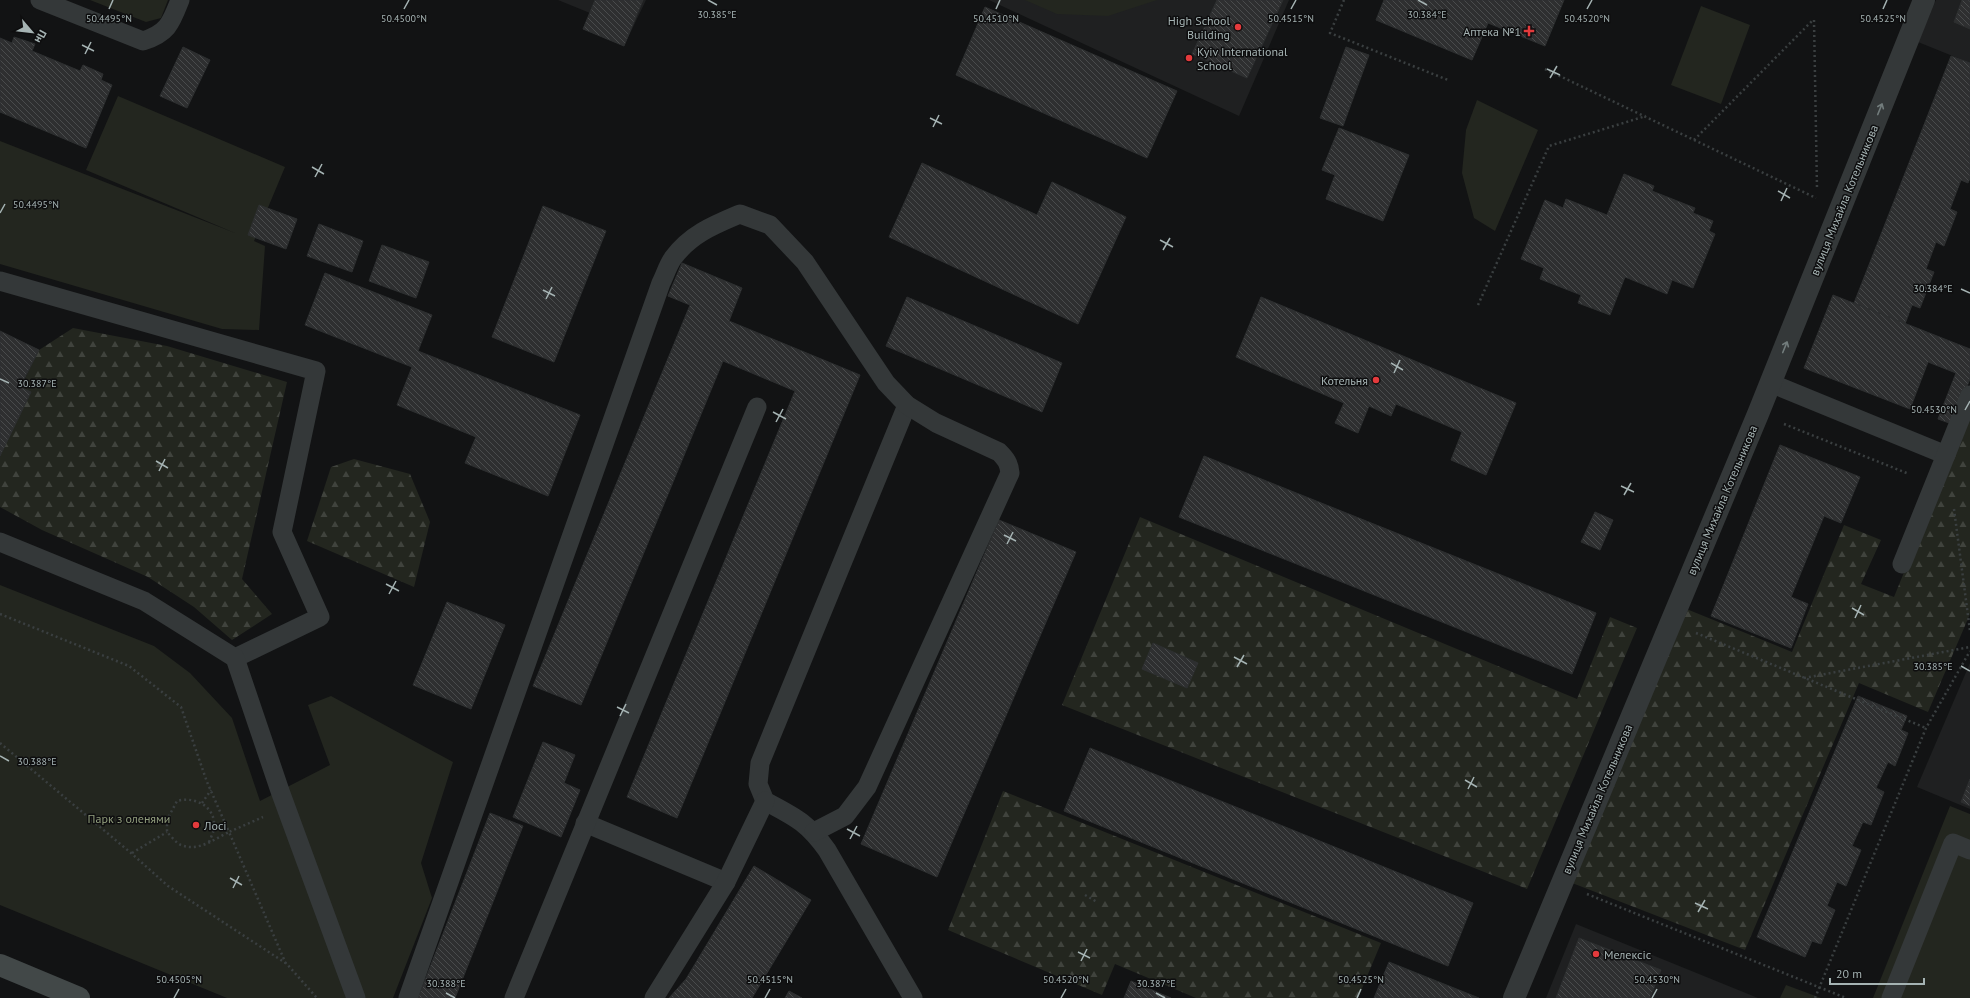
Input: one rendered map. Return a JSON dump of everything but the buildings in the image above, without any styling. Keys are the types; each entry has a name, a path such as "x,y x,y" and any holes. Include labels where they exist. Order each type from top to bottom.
{"main road":[{"path":"0,965 79,998"}],"street":[{"name":"вулиця Михайла Котельникова","path":"1514,998 1770,383 1924,0"}],"lane":[{"path":"40,0 143,41 157,36 170,24 180,0"},
{"path":"408,998 661,283 673,258 707,227 740,214 770,225 805,262 886,383 908,405 936,423 999,452 1007,460 1010,473 867,787 845,816 814,832"},
{"path":"0,281 316,371 282,532 320,617 235,658"},
{"path":"1770,383 1946,455"},
{"path":"1902,564 1970,395"},
{"path":"908,405 760,763 758,784 765,801 798,818 814,832 827,850 913,998"},
{"path":"514,998 757,408"},
{"path":"0,542 144,601 235,658 286,808 356,998"},
{"path":"654,998 726,882 765,801"},
{"path":"585,823 726,882"},
{"path":"1891,998 1953,844 1970,850"}],"path":[{"path":"1344,0 1330,33 1448,80"},
{"path":"1694,140 1814,20 1817,198 1814,206"},
{"path":"1545,69 1817,198"},
{"path":"1478,305 1549,146 1646,116"},
{"path":"1778,422 1951,491 1970,631"},
{"path":"0,614 129,666 181,707 211,790 287,964"},
{"path":"1690,631 1926,728"},
{"path":"1804,678 1970,647"},
{"path":"1815,998 1926,728 1970,651"},
{"path":"0,743 168,886 287,964 317,998"},
{"path":"202,803 211,790"},
{"path":"209,842 215,826 211,811 202,803 188,798 177,801 167,820 167,832 180,845 198,848 229,832 286,808"},
{"path":"131,853 167,832"},
{"path":"1583,893 1846,998"},
{"path":"1085,895 1097,902"}],"shaded area":[{"path":"558,0 646,0 624,46 583,29 590,13"},
{"name":"Kyiv International School","path":"989,0 1289,0 1239,116"},
{"path":"1936,0 1970,0 1970,63 1918,42"},
{"path":"1970,663 1970,809 1917,787"},
{"path":"1576,924 1758,998 1546,998"}],"green space":[{"path":"90,0 168,0 161,18 146,22"},
{"path":"1025,0 1157,0 1108,16 1057,14"},
{"path":"1701,6 1750,25 1721,104 1671,85"},
{"path":"118,96 285,167 254,241 265,246 259,330 222,329 0,264 0,141 235,233 86,170"},
{"path":"1477,100 1538,130 1495,231 1474,218 1462,173 1466,130"},
{"path":"73,328 167,346 287,382 242,579 272,614 232,640 194,607 148,577 42,530 0,507 0,429 39,350"},
{"path":"1970,410 1970,614 1928,712 1859,683 1745,950 1567,881 1684,608 1792,652 1844,525 1881,540 1861,584 1894,597"},
{"path":"354,459 410,474 430,522 414,587 307,541 331,467"},
{"path":"1140,517 1577,699 1610,617 1637,628 1527,889 1062,705"},
{"name":"Парк з оленями","path":"0,585 154,646 190,673 232,718 260,801 330,765 308,705 331,696 453,762 421,863 432,898 393,998 227,998 0,905"},
{"path":"1003,791 1381,943 1358,998 1196,998 1115,964 1102,995 948,930"},
{"path":"1950,806 1970,814 1970,998 1873,998"},
{"path":"1786,985 1821,998 1780,998"}],"place":[{"name":"High School Building","path":"1238,27"},
{"name":"Аптека №1","path":"1529,31"},
{"name":"Kyiv International School","path":"1189,58"},
{"name":"Котельня","path":"1376,380"},
{"name":"Лосі","path":"196,825"},
{"name":"Мелексіc","path":"1596,954"}]}
